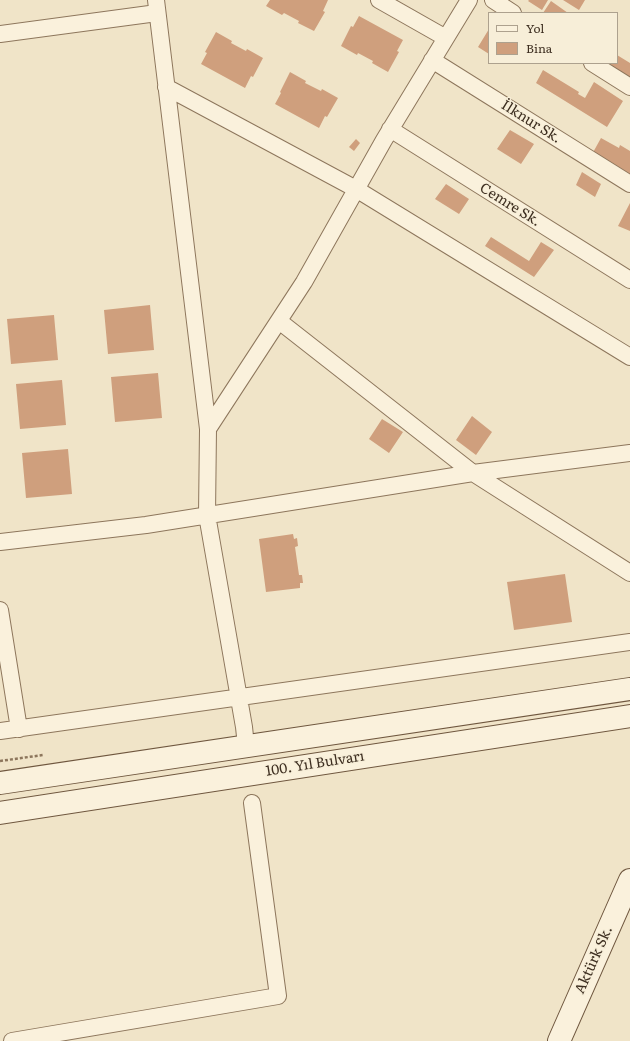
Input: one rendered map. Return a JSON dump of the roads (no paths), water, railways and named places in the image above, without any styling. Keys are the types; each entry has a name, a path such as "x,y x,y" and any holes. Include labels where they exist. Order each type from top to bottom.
{"main road":[{"name":"100. Yıl Bulvarı","path":"0,783 630,689"},
{"name":"100. Yıl Bulvarı","path":"0,813 630,716"},
{"name":"Aktürk Sk.","path":"559,1041 630,880"}],"street":[{"path":"379,0 446,38"},
{"path":"208,429 304,282 390,129 469,0"},
{"path":"493,0 511,12"},
{"path":"0,34 157,6 208,429 207,515 239,697 246,746"},
{"name":"İlknur Sk.","path":"432,60 630,184"},
{"path":"594,64 630,87"},
{"path":"166,87 356,188 630,358"},
{"name":"Cemre Sk.","path":"390,129 630,280"},
{"path":"279,321 473,473 630,573"},
{"path":"0,542 146,525 473,473 630,453"},
{"path":"0,610 19,729"},
{"path":"0,731 630,642"},
{"path":"12,1041 278,996 252,803"}]}
